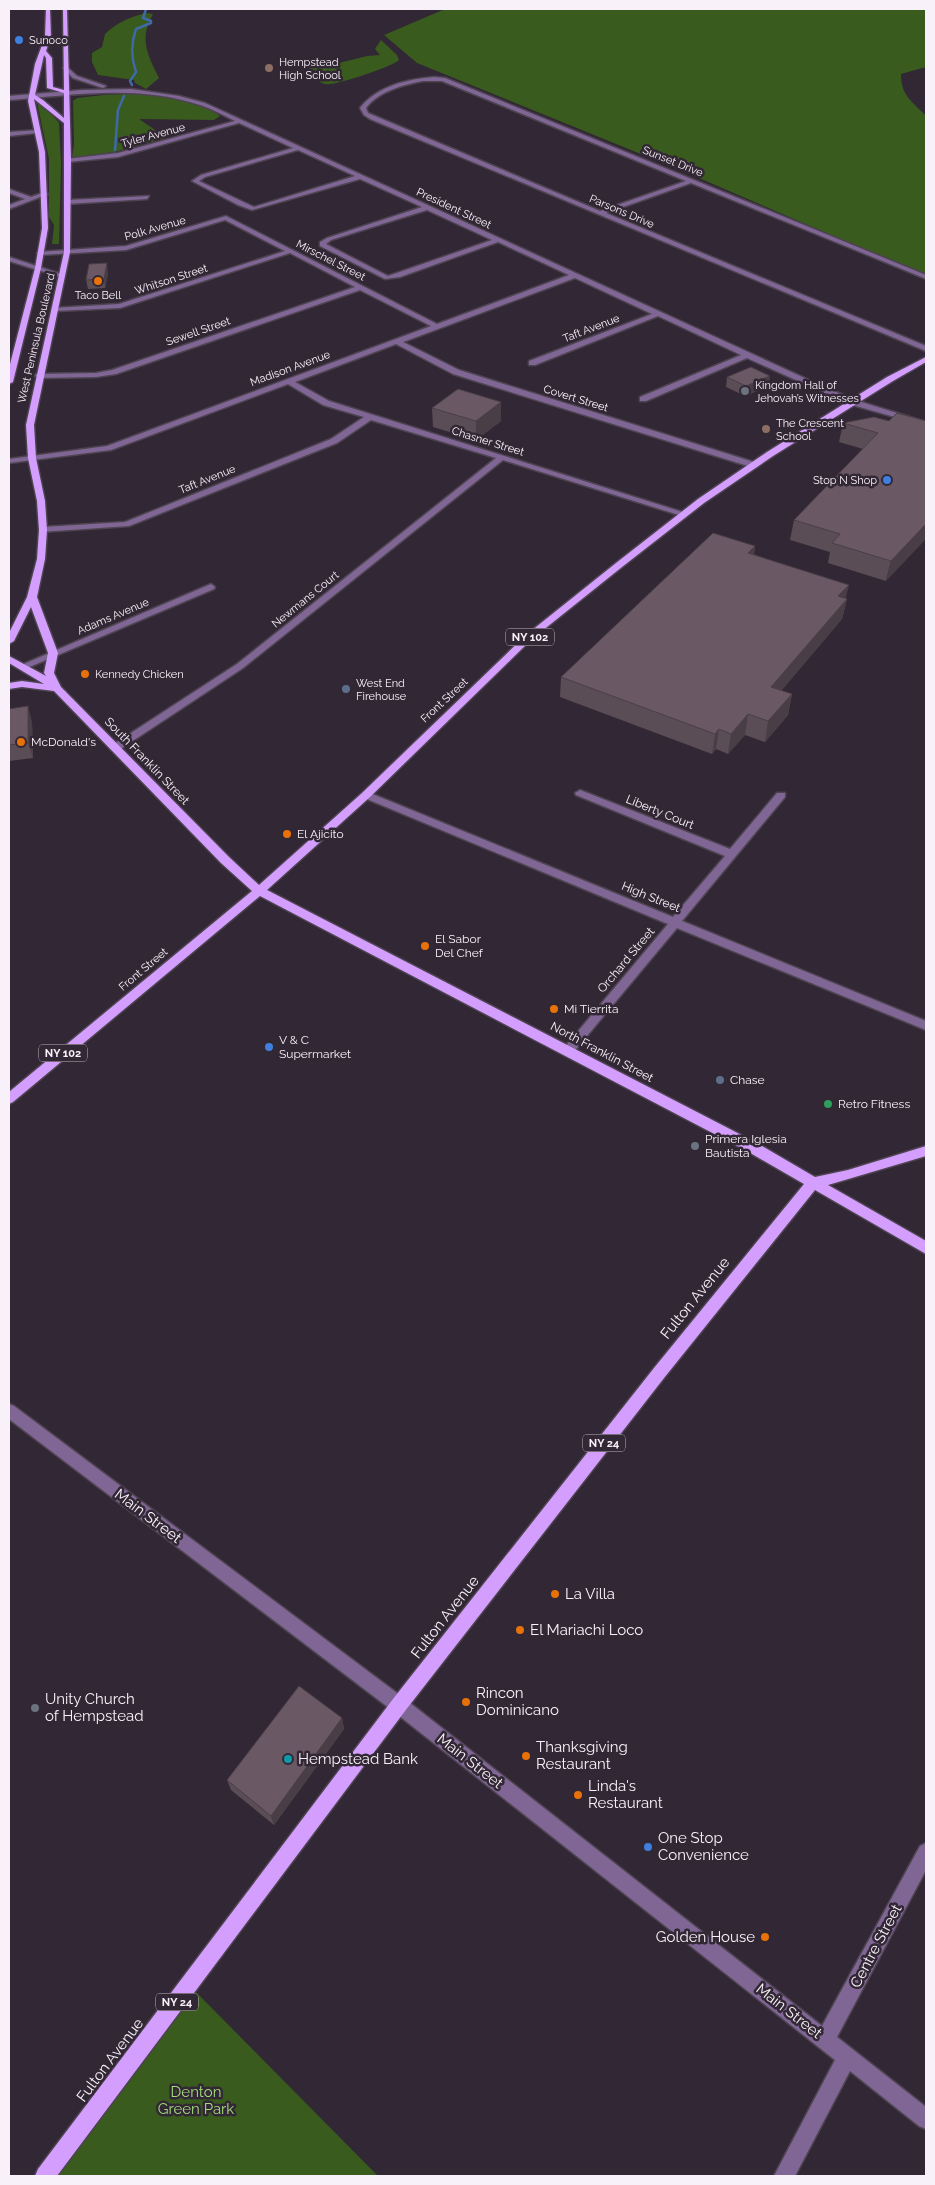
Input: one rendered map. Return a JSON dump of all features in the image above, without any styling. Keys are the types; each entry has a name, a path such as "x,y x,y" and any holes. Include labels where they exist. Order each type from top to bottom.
{"main road":[{"name":"West Peninsula Boulevard","path":"9,382 38,268 45,228 42,152 31,101 38,64 48,37 48,9"},
{"name":"West Peninsula Boulevard","path":"9,641 32,597 41,559 43,530 41,501 32,458 30,425 67,252 68,160 65,9"},
{"path":"43,51 49,58 50,88 67,92"},
{"path":"32,96 40,99 58,117 66,122"},
{"name":"Front Street","path":"9,1099 259,891 366,795 530,638 685,514 754,465 852,402 926,359"},
{"path":"32,597 53,653 49,673 57,689"},
{"name":"South Franklin Street","path":"9,659 24,666 57,689 225,860 259,891"},
{"path":"9,686 29,684 57,689"},
{"name":"North Franklin Street","path":"259,891 750,1146 926,1248"},
{"path":"813,1183 848,1175 926,1151"},
{"name":"Fulton Avenue","path":"46,2176 399,1705 659,1373 813,1183"}],"street":[{"path":"66,68 75,77 90,83 130,90"},
{"name":"Sunset Drive","path":"409,83 443,79 926,277"},
{"name":"Parsons Drive","path":"409,83 391,88 373,97 365,103 363,108 366,114 926,349"},
{"name":"President Street","path":"9,98 67,92 130,90 191,100 852,402 926,424"},
{"name":"Tyler Avenue","path":"68,160 118,155 240,121"},
{"path":"9,134 37,131"},
{"path":"298,148 203,176 195,181 254,209 360,177"},
{"path":"600,213 693,180"},
{"path":"9,191 30,198"},
{"path":"9,207 45,194"},
{"path":"67,202 147,197"},
{"path":"426,208 330,238 323,242 322,245 387,278 398,276 498,240"},
{"name":"Mirschel Street","path":"216,221 226,218 232,220 436,326"},
{"name":"Polk Avenue","path":"40,253 126,248 216,221"},
{"name":"Whitson Street","path":"55,309 120,306 291,251"},
{"path":"9,258 62,276"},
{"name":"Madison Avenue","path":"9,461 108,448 574,276"},
{"name":"Sewell Street","path":"39,376 106,374 361,287"},
{"name":"Taft Avenue","path":"532,363 658,314"},
{"name":"Covert Street","path":"396,341 456,372 754,465"},
{"path":"643,399 747,355"},
{"name":"Chasner Street","path":"288,381 326,403 685,514"},
{"name":"Taft Avenue","path":"43,530 126,524 334,441 370,417"},
{"name":"Newmans Court","path":"115,748 240,666 502,457"},
{"name":"Adams Avenue","path":"24,666 211,587"},
{"name":"Liberty Court","path":"580,793 732,854"},
{"name":"High Street","path":"366,795 926,1026"},
{"name":"Orchard Street","path":"568,1050 781,795"},
{"name":"Main Street","path":"9,1411 399,1705 926,2119"},
{"name":"Centre Street","path":"825,2040 926,1852"},
{"path":"784,2176 847,2057"}],"green space":[{"path":"445,9 926,9 926,67 901,74 901,82 905,93 926,116 926,276 685,172 417,63 384,35"},
{"path":"147,13 153,14 146,31 146,46 159,78 146,89 135,83 134,80 98,75 92,62 92,53 102,47 105,34 124,20"},
{"path":"381,40 397,55 399,60 366,74 326,84 318,80 318,73 314,70 303,67 331,65 367,56 380,55 375,49"},
{"path":"149,93 195,103 220,116 214,120 139,119 167,138 114,152 72,158 74,144 73,101 77,98 104,95"},
{"path":"37,102 41,102 59,123 61,164 59,244 52,244 54,225 49,217 49,159"},
{"name":"Denton Green Park","path":"190,1986 378,2176 43,2176"}],"building":[{"path":"107,263 104,279 86,280 89,264"},
{"path":"751,367 770,376 746,386 727,377"},
{"path":"458,389 501,402 476,421 432,408"},
{"path":"897,413 926,421 926,524 891,561 832,543 840,534 794,520 878,433 843,423 874,417 889,421"},
{"path":"713,533 755,546 748,553 849,585 838,596 847,599 771,687 792,694 768,721 748,714 731,734 719,729 715,734 561,677"},
{"path":"28,706 28,743 9,745 9,709"},
{"name":"Hempstead Bank","path":"299,1686 342,1718 271,1816 227,1780"}],"waterway":[{"path":"132,85 130,81 136,72 132,56 134,34 136,29 151,23 151,21 143,18 146,9"},
{"path":"115,150 118,110 124,96"}],"place":[{"name":"Sunoco","path":"19,40"},
{"name":"Hempstead High School","path":"269,68"},
{"name":"Taco Bell","path":"98,281"},
{"name":"Kingdom Hall of Jehovah’s Witnesses","path":"745,391"},
{"name":"The Crescent School","path":"766,429"},
{"name":"Stop N Shop","path":"887,480"},
{"name":"Kennedy Chicken","path":"85,674"},
{"name":"West End Firehouse","path":"346,689"},
{"name":"McDonald's","path":"21,742"},
{"name":"El Ajicito","path":"287,834"},
{"name":"El Sabor Del Chef","path":"425,946"},
{"name":"Mi Tierrita","path":"554,1009"},
{"name":"V & C Supermarket","path":"269,1047"},
{"name":"Chase","path":"720,1080"},
{"name":"Retro Fitness","path":"828,1104"},
{"name":"Primera Iglesia Bautista","path":"695,1146"},
{"name":"La Villa","path":"555,1594"},
{"name":"El Mariachi Loco","path":"520,1630"},
{"name":"Rincon Dominicano","path":"466,1702"},
{"name":"Unity Church of Hempstead","path":"35,1708"},
{"name":"Thanksgiving Restaurant","path":"526,1756"},
{"name":"Hempstead Bank","path":"288,1759"},
{"name":"Linda's Restaurant","path":"578,1795"},
{"name":"One Stop Convenience","path":"648,1847"},
{"name":"Golden House","path":"765,1937"}]}
